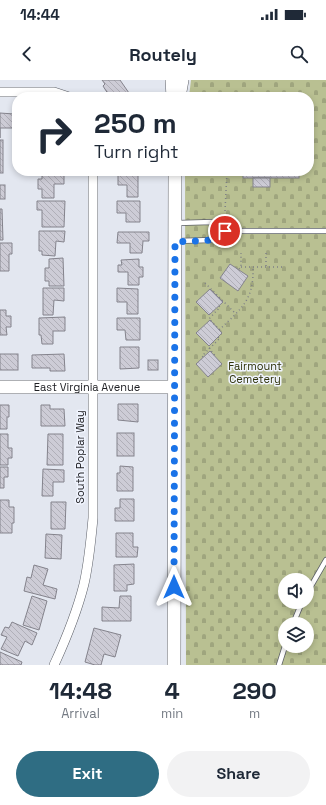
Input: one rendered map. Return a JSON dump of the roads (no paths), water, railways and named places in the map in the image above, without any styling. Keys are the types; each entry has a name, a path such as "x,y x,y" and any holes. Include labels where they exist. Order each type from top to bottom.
{"main road":[{"path":"172,80 173,92"},
{"path":"180,92 182,80"},
{"path":"174,665 175,176"},
{"name":"East Virginia Avenue","path":"0,387 174,388"}],"street":[{"path":"0,92 54,92"},
{"name":"South Poplar Way","path":"54,665 72,623 84,585 90,548 92,518 93,176"}],"lane":[{"path":"175,223 213,222 225,231 326,231"},
{"path":"175,242 213,240 225,231"},
{"path":"314,581 326,560"},
{"path":"281,663 283,653"}],"park label":[{"name":"Fairmount Cemetery","path":"255,372"}]}
